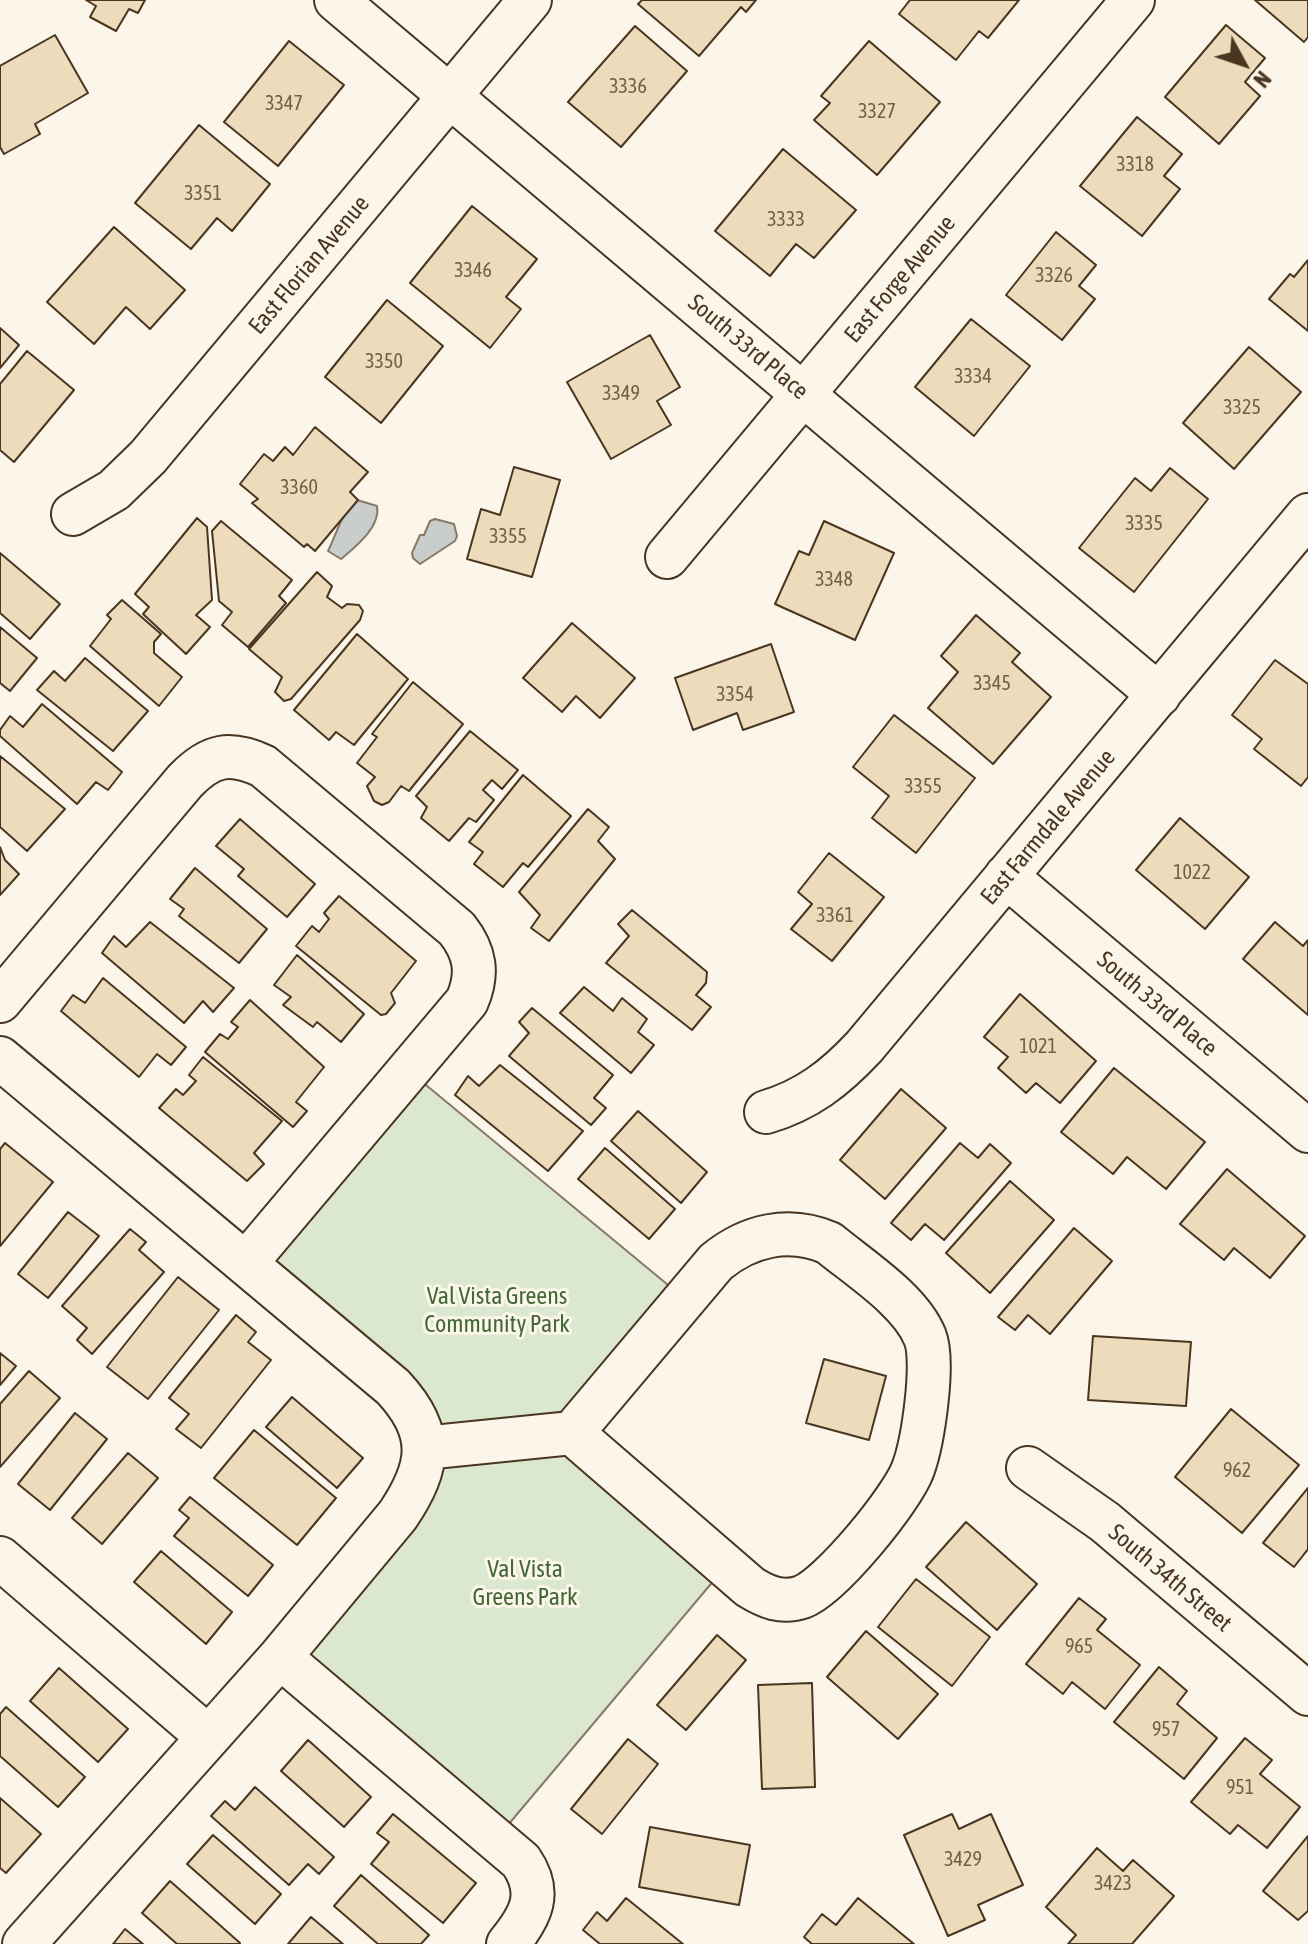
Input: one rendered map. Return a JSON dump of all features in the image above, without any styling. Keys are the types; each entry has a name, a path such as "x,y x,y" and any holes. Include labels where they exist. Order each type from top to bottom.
{"street":[{"name":"South 33rd Place","path":"336,0 1159,695"},
{"name":"East Florian Avenue","path":"73,514 114,490 148,457 530,0"},
{"name":"East Forge Avenue","path":"667,557 1133,0"},
{"name":"East Farmdale Avenue","path":"766,1112 793,1104 844,1069 1159,695 1302,533"},
{"path":"0,1001 198,767 214,759 231,756 263,766 457,929 473,957 475,972 467,1001 246,1263"},
{"name":"South 33rd Place","path":"1006,876 1308,1131"},
{"path":"0,1058 393,1387 408,1402 420,1425 424,1448 423,1467 413,1492 398,1515 280,1657 24,1944"},
{"path":"424,1448 572,1433 716,1262 731,1249 771,1235 813,1236 829,1243 915,1317 930,1355 918,1450 905,1486 895,1502 828,1579 803,1597 789,1600 764,1595 750,1587 572,1433"},
{"name":"South 34th Street","path":"1028,1468 1105,1522 1308,1694"},
{"path":"0,1558 208,1737"},
{"path":"280,1657 509,1847 521,1861 530,1874 535,1891 523,1923 508,1944"}],"green space":[{"path":"409,1071 685,1299 572,1433 726,1566 497,1838 280,1657 424,1448 246,1263"}],"shaded area":[{"path":"354,499 377,506 377,514 366,536 341,559 328,551"},
{"path":"435,519 454,524 457,536 455,541 420,564 412,553 420,535 424,535 430,521"}],"building":[{"path":"86,0 145,0 138,13 129,9 116,31 90,17 96,6"},
{"path":"642,0 756,0 746,12 741,7 699,56 638,4"},
{"path":"910,0 1019,0 988,38 979,31 956,60 899,14"},
{"path":"1255,0 1308,0 1308,37 1304,42"},
{"path":"1226,25 1265,58 1245,82 1260,96 1219,144 1165,97"},
{"path":"635,26 687,71 621,147 568,102"},
{"path":"55,35 88,93 35,124 40,134 4,154 0,147 0,66"},
{"path":"289,41 344,85 278,166 224,122"},
{"path":"869,41 940,102 877,175 814,120 830,103 821,96"},
{"path":"1137,117 1182,154 1164,176 1180,189 1142,236 1080,186"},
{"path":"199,125 270,184 232,231 217,218 191,249 135,203"},
{"path":"783,149 856,210 814,258 796,244 770,276 715,231"},
{"path":"472,206 537,259 506,297 521,309 490,348 410,283"},
{"path":"114,227 185,290 150,329 126,307 94,344 47,302"},
{"path":"1056,232 1096,265 1079,286 1095,299 1062,340 1006,295"},
{"path":"1308,260 1308,331 1269,299 1290,274 1294,277"},
{"path":"387,300 443,346 381,423 325,377"},
{"path":"971,319 1030,366 974,436 915,387"},
{"path":"0,328 19,345 0,368"},
{"path":"650,335 680,387 657,401 671,425 611,459 567,382"},
{"path":"1249,347 1301,392 1234,469 1183,423"},
{"path":"27,351 74,390 14,462 0,450 0,384"},
{"path":"315,427 368,472 350,492 358,500 315,551 307,544 304,547 252,503 258,499 240,484 264,454 273,461 285,447 293,455"},
{"path":"514,467 560,480 532,577 467,559 481,509 500,515"},
{"path":"1170,468 1208,499 1134,592 1079,548 1135,478 1151,491"},
{"path":"197,518 207,527 212,600 196,615 210,627 186,654 143,614 149,607 135,594"},
{"path":"221,521 292,580 279,596 286,603 248,647 222,625 232,612 219,601 212,531"},
{"path":"824,521 894,553 855,640 775,604 799,551 809,555"},
{"path":"0,553 60,604 30,639 0,613"},
{"path":"317,572 332,586 327,597 342,608 347,604 359,605 363,611 360,620 291,699 284,701 275,692 282,677 249,649"},
{"path":"122,600 161,634 154,642 154,653 182,677 159,706 90,646 111,619 107,615"},
{"path":"976,615 1020,653 1012,662 1051,697 993,764 928,708 958,672 941,656"},
{"path":"572,623 635,678 600,718 576,696 562,712 523,678"},
{"path":"0,627 37,658 10,691 0,683"},
{"path":"357,634 408,679 354,745 336,732 329,740 294,710"},
{"path":"771,644 794,712 743,730 737,713 693,730 675,678"},
{"path":"85,658 148,711 113,751 37,690 54,671 65,681"},
{"path":"1275,660 1308,684 1308,777 1301,786 1254,749 1262,739 1232,715"},
{"path":"413,682 463,724 409,791 401,786 389,802 382,805 374,801 367,786 375,777 357,763 377,737 372,734"},
{"path":"42,704 122,772 108,790 96,782 77,804 0,736 0,730 10,716 23,727"},
{"path":"894,715 975,778 916,853 872,818 889,796 853,767"},
{"path":"470,731 518,770 502,789 492,780 483,790 494,800 476,822 469,818 449,841 421,818 427,807 416,796"},
{"path":"0,756 65,809 27,851 0,827"},
{"path":"523,775 571,816 528,867 523,863 503,887 474,864 483,852 469,842"},
{"path":"588,809 609,827 598,841 615,859 549,941 531,928 540,915 519,892"},
{"path":"1180,818 1249,877 1205,929 1136,870"},
{"path":"240,819 315,884 287,917 238,876 244,869 216,846"},
{"path":"0,847 5,860 19,874 0,895"},
{"path":"829,853 884,897 832,961 791,929 812,904 798,892"},
{"path":"195,868 267,929 239,963 179,916 184,909 170,899"},
{"path":"339,896 416,961 391,993 395,1003 386,1014 381,1015 296,946 312,926 319,932 329,919 324,913"},
{"path":"632,910 707,972 706,983 696,995 711,1007 692,1030 606,963 629,936 618,924"},
{"path":"150,922 234,988 213,1012 203,1001 184,1023 102,953 114,936 126,947"},
{"path":"1275,922 1303,946 1308,940 1308,1015 1243,959"},
{"path":"297,955 364,1014 341,1042 317,1022 313,1027 283,1005 291,997 274,985"},
{"path":"103,978 186,1047 171,1065 157,1054 139,1077 61,1011 73,995 85,1003"},
{"path":"584,987 613,1011 622,998 647,1019 638,1032 654,1045 631,1073 560,1013"},
{"path":"1020,994 1096,1061 1060,1103 1036,1083 1026,1093 998,1068 1008,1057 984,1037"},
{"path":"250,1000 324,1067 296,1102 307,1111 293,1127 205,1052 220,1034 228,1039 238,1027 231,1022"},
{"path":"532,1008 613,1075 594,1098 606,1108 591,1125 509,1056 529,1033 519,1022"},
{"path":"203,1057 282,1121 254,1153 264,1164 247,1181 159,1108 176,1089 183,1095 196,1081 189,1075"},
{"path":"500,1065 583,1131 548,1171 455,1095 468,1076 479,1086"},
{"path":"1114,1068 1205,1142 1166,1189 1127,1157 1113,1174 1061,1132"},
{"path":"901,1089 946,1128 885,1199 840,1160"},
{"path":"638,1111 707,1172 681,1203 611,1141"},
{"path":"5,1143 53,1182 0,1246 0,1149"},
{"path":"960,1143 978,1158 990,1144 1011,1163 944,1240 925,1224 911,1240 891,1223"},
{"path":"605,1148 675,1209 649,1239 578,1179"},
{"path":"1227,1169 1305,1236 1270,1278 1234,1248 1224,1260 1180,1224"},
{"path":"1010,1181 1054,1220 990,1293 946,1253"},
{"path":"68,1212 99,1236 48,1298 18,1274"},
{"path":"1074,1228 1112,1261 1050,1334 1028,1315 1015,1330 998,1317"},
{"path":"130,1229 146,1242 139,1250 164,1272 92,1354 77,1340 87,1328 62,1306"},
{"path":"178,1277 219,1310 148,1399 107,1367"},
{"path":"236,1315 256,1332 248,1342 271,1360 201,1448 176,1429 189,1414 169,1398"},
{"path":"1093,1336 1191,1342 1186,1406 1088,1400"},
{"path":"0,1353 16,1366 0,1385"},
{"path":"824,1359 886,1376 869,1440 806,1423"},
{"path":"29,1371 60,1398 0,1467 0,1404"},
{"path":"292,1397 363,1458 337,1488 266,1427"},
{"path":"1231,1409 1299,1465 1242,1533 1175,1477"},
{"path":"75,1413 107,1439 50,1510 18,1484"},
{"path":"254,1430 336,1498 297,1545 214,1478"},
{"path":"128,1453 158,1478 102,1544 72,1518"},
{"path":"1308,1488 1308,1549 1294,1567 1263,1543"},
{"path":"190,1497 273,1565 248,1596 174,1536 189,1518 179,1510"},
{"path":"966,1522 1037,1584 997,1630 926,1567"},
{"path":"161,1551 232,1612 206,1644 134,1582"},
{"path":"916,1579 990,1637 952,1686 878,1627"},
{"path":"1079,1598 1106,1619 1097,1630 1140,1665 1105,1709 1072,1682 1063,1694 1026,1664"},
{"path":"866,1631 938,1694 898,1739 827,1677"},
{"path":"717,1635 746,1660 686,1730 657,1705"},
{"path":"1159,1667 1187,1691 1177,1704 1217,1738 1184,1779 1114,1722"},
{"path":"59,1668 128,1729 98,1762 30,1701"},
{"path":"812,1683 815,1787 762,1789 758,1685"},
{"path":"6,1707 85,1777 58,1807 0,1756 0,1714"},
{"path":"1245,1738 1272,1760 1260,1774 1300,1807 1267,1848 1238,1825 1230,1834 1191,1802"},
{"path":"628,1739 658,1764 602,1834 571,1809"},
{"path":"308,1740 371,1797 344,1827 281,1771"},
{"path":"255,1787 334,1857 319,1874 308,1864 289,1885 211,1816 225,1801 235,1810"},
{"path":"0,1798 41,1834 6,1873 0,1868"},
{"path":"393,1814 476,1883 443,1923 371,1864 389,1842 377,1833"},
{"path":"952,1814 959,1829 991,1814 1023,1885 978,1905 985,1920 948,1936 904,1835"},
{"path":"650,1827 750,1845 739,1905 639,1887"},
{"path":"213,1835 281,1894 255,1924 187,1864"},
{"path":"1308,1836 1308,1911 1298,1920 1263,1891"},
{"path":"1097,1848 1123,1871 1133,1860 1174,1896 1132,1944 1068,1944 1076,1935 1046,1907"},
{"path":"361,1875 429,1935 421,1944 378,1944 334,1906"},
{"path":"170,1881 240,1943 177,1944 142,1913"},
{"path":"626,1898 683,1944 600,1944 583,1930 597,1912 607,1921"},
{"path":"858,1898 914,1944 812,1944 804,1937 822,1914 836,1925"},
{"path":"311,1917 343,1944 288,1944"},
{"path":"125,1929 143,1944 113,1944"}],"park label":[{"name":"Val Vista Greens Community Park","path":"497,1310"},
{"name":"Val Vista Greens Park","path":"525,1583"}]}
